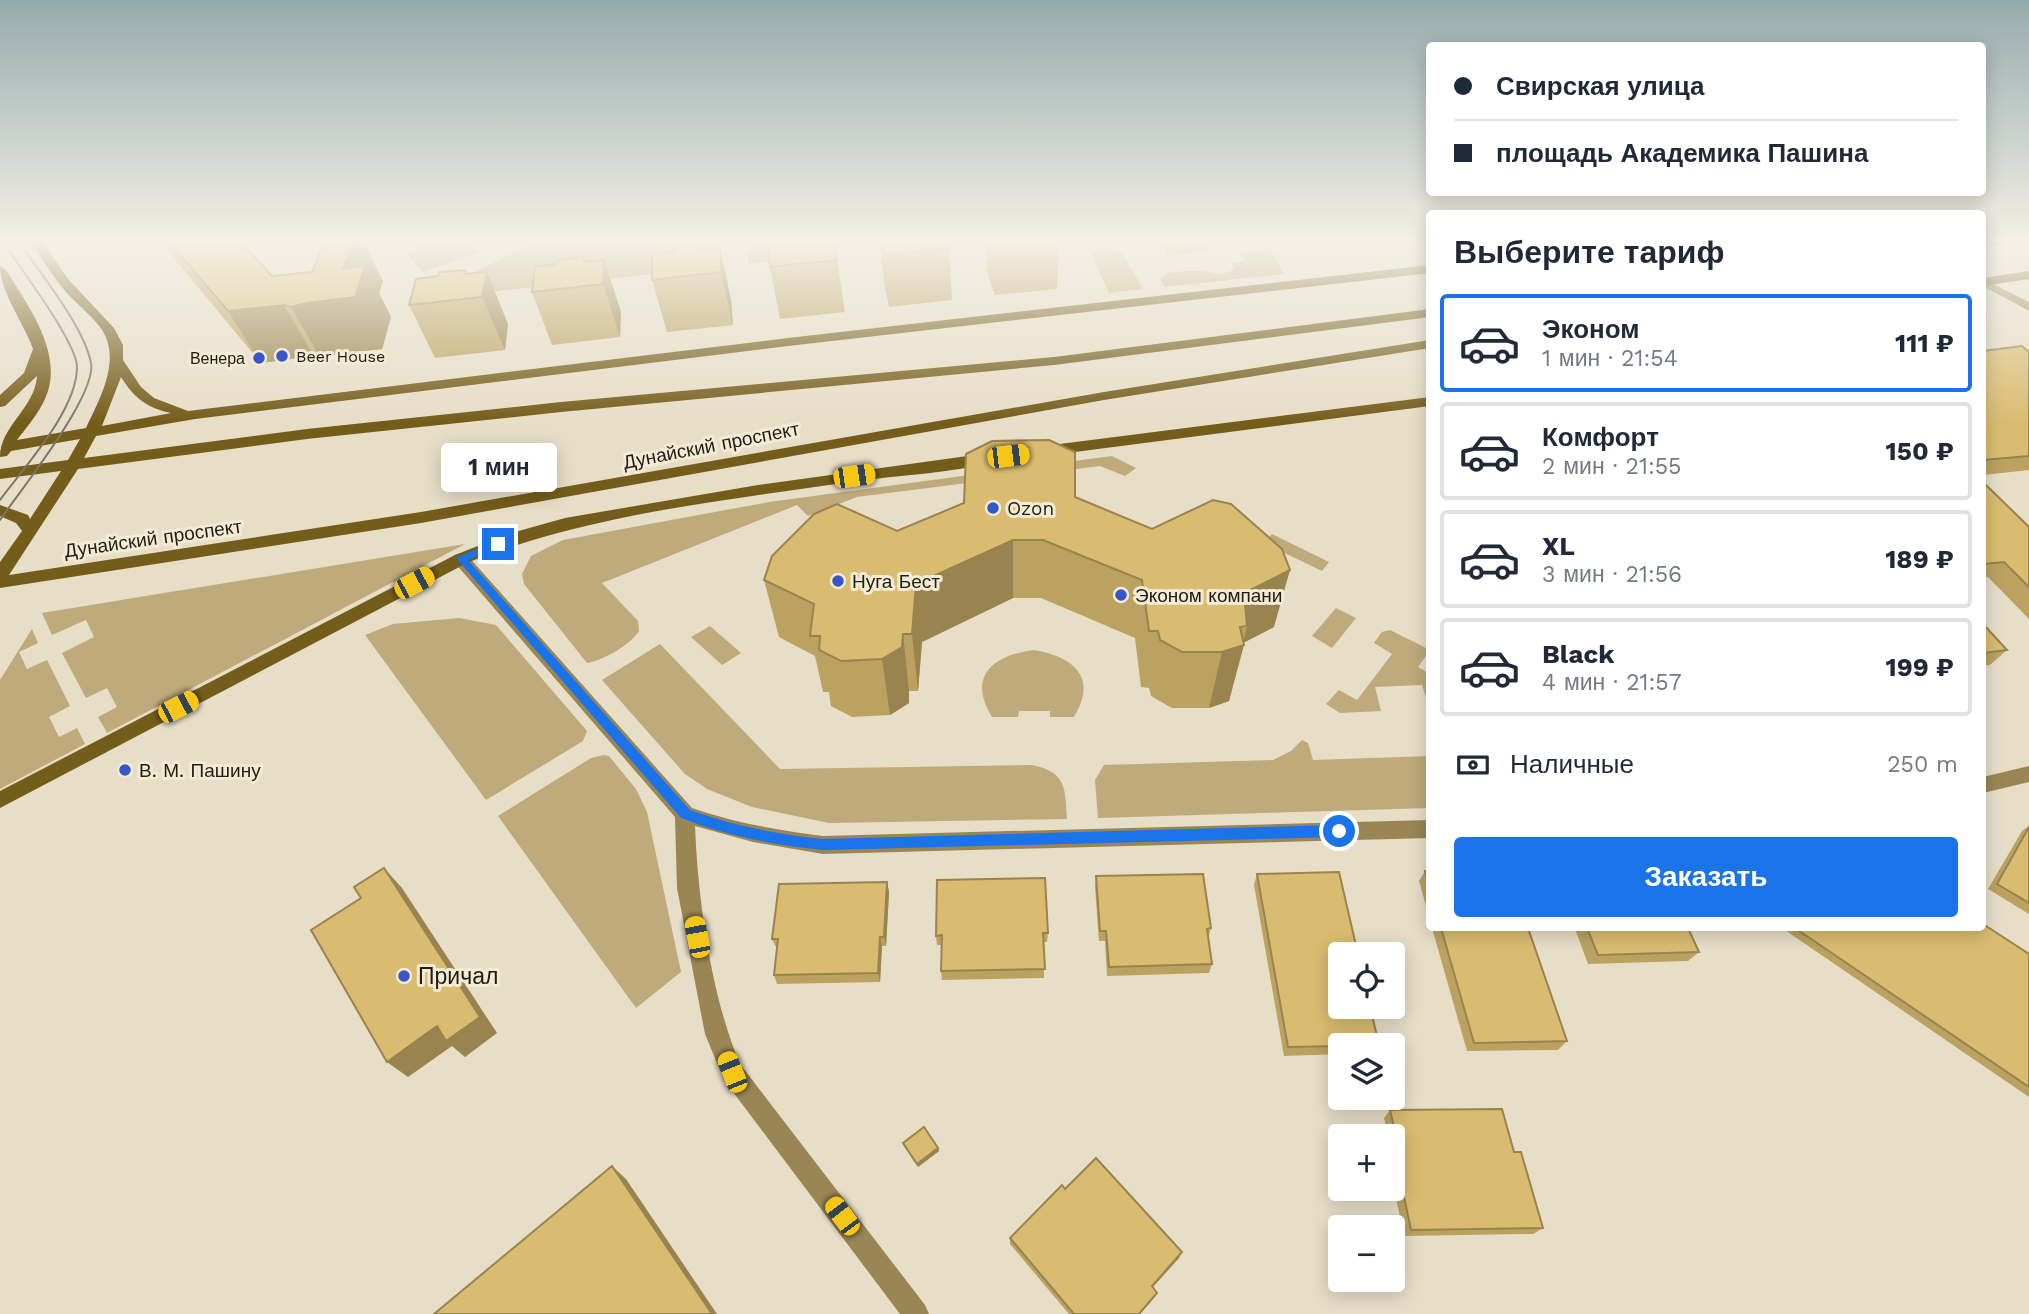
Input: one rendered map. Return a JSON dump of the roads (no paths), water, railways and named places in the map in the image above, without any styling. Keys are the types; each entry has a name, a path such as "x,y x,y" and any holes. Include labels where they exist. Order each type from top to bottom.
{"main road":[{"path":"2,451 38,400 44,386 46,368 41,347 16,300"},
{"path":"0,575 92,430 111,391 118,362 116,346 107,328 80,300"},
{"path":"2,451 92,430 195,414 788,342 1160,300"},
{"path":"0,474 307,434 1054,360 1426,314"},
{"name":"Дунайский проспект","path":"0,582 557,495 1047,405 1426,345"},
{"path":"0,403 30,375 41,347"},
{"path":"118,362 139,396 146,402 195,414"},
{"path":"1030,453 1426,402"},
{"path":"0,800 461,558 498,544 565,524 758,489 1002,456"},
{"path":"0,510 22,519 30,530"}],"street":[{"path":"461,558 685,814 747,834 823,845 1426,829"},
{"path":"1986,784 2029,774"},
{"path":"685,814 687,888 716,1034 732,1072 916,1314"}],"tram line":[{"path":"0,500 48,437 75,384 77,367 74,355 43,300"},
{"path":"0,520 55,443 90,378 91,363 87,348 60,300"}],"place":[{"name":"Beer House","path":"282,356"},
{"name":"Венера","path":"259,358"},
{"name":"Ozon","path":"993,508"},
{"name":"Нуга Бест","path":"838,581"},
{"name":"Эконом компани","path":"1121,595"},
{"name":"В. М. Пашину","path":"125,770"},
{"name":"Причал","path":"404,976"}]}
